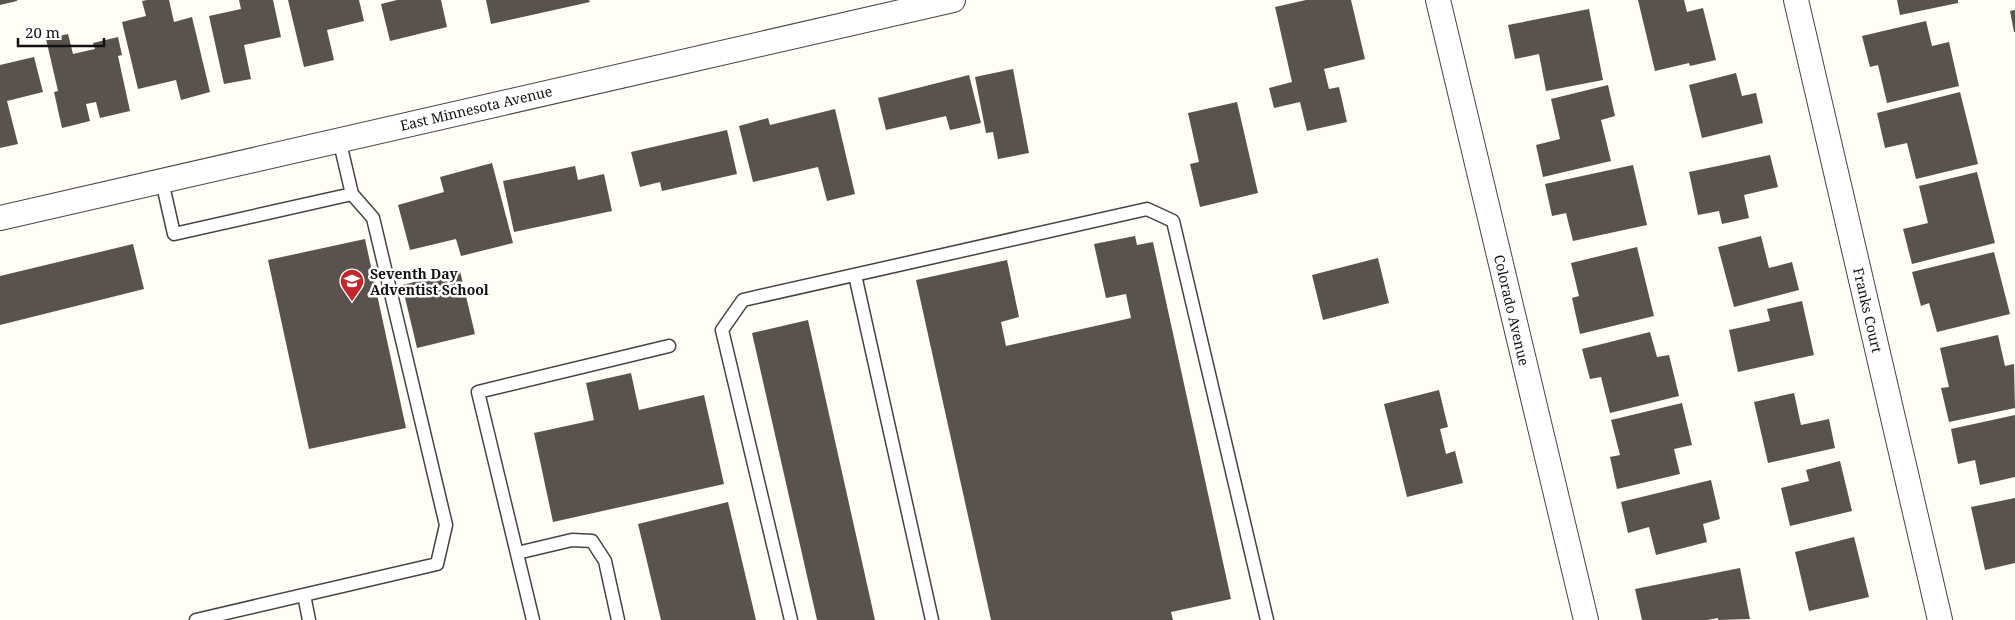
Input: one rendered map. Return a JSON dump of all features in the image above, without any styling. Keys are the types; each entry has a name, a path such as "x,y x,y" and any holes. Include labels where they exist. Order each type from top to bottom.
{"street":[{"name":"East Minnesota Avenue","path":"0,218 953,0"},
{"name":"Colorado Avenue","path":"1438,0 1586,620"},
{"name":"Franks Court","path":"1796,0 1940,620"}],"lane":[{"path":"196,620 437,564 446,525 373,218 352,194 339,139"},
{"path":"162,180 174,234 352,194"},
{"path":"791,620 722,330 743,300 1147,209 1173,222 1267,620"},
{"path":"855,275 932,620"},
{"path":"533,620 478,392 668,346"},
{"path":"517,553 572,540 592,541 605,561 618,620"},
{"path":"304,595 310,620"}],"building":[{"path":"0,0 17,0 17,1 0,5"},
{"path":"169,0 174,22 192,17 210,92 181,100 176,80 138,89 122,22 146,16 142,1"},
{"path":"239,0 273,0 281,37 244,45 251,79 224,84 209,16 241,9"},
{"path":"288,0 359,0 364,21 327,30 334,60 304,67"},
{"path":"397,0 441,0 447,27 390,41 381,4"},
{"path":"486,0 589,0 590,2 491,24"},
{"path":"1306,0 1351,0 1365,59 1324,69 1329,89 1339,87 1347,122 1307,131 1300,102 1274,108 1269,88 1292,82 1275,7"},
{"path":"1638,0 1684,0 1687,12 1703,8 1716,60 1690,66 1689,63 1655,71"},
{"path":"1897,0 1958,0 1958,3 1900,15"},
{"path":"1589,9 1603,80 1546,91 1539,54 1515,59 1508,25"},
{"path":"2015,10 2015,32 2014,32 2010,11"},
{"path":"1926,21 1932,46 1949,42 1959,86 1887,103 1878,65 1870,67 1862,36"},
{"path":"68,34 73,54 95,49 93,43 118,37 122,55 118,56 130,111 100,118 96,102 86,104 90,121 62,128 54,92 58,91 46,39"},
{"path":"34,57 43,92 7,101 18,144 0,148 0,65"},
{"path":"1013,69 1029,153 998,159 993,132 986,133 975,77"},
{"path":"1736,73 1742,96 1756,93 1763,123 1702,138 1689,85"},
{"path":"969,75 981,123 950,130 946,116 886,130 878,98"},
{"path":"1608,85 1615,116 1601,120 1611,161 1543,177 1536,145 1560,139 1551,99"},
{"path":"1960,92 1978,164 1916,179 1907,143 1885,148 1877,113"},
{"path":"1237,102 1258,193 1200,207 1190,164 1199,162 1188,113"},
{"path":"835,109 855,194 827,201 818,167 753,182 739,126 768,118 770,125"},
{"path":"727,130 737,174 662,191 660,182 640,187 631,152"},
{"path":"1770,155 1778,187 1744,195 1749,218 1722,224 1719,211 1698,215 1689,172"},
{"path":"492,163 513,243 461,256 456,239 410,250 398,205 444,192 440,177"},
{"path":"1633,165 1647,225 1573,241 1566,213 1552,216 1545,184"},
{"path":"575,166 578,180 604,174 612,211 514,232 503,181"},
{"path":"1977,172 1995,243 1912,264 1903,229 1928,223 1919,186"},
{"path":"1135,236 1137,245 1153,242 1231,599 1171,612 1173,620 991,620 916,280 1007,260 1019,317 1001,322 1006,346 1131,318 1126,294 1106,298 1094,244"},
{"path":"1761,236 1769,268 1792,262 1799,290 1734,307 1718,247"},
{"path":"365,239 406,428 309,449 268,260"},
{"path":"133,244 144,289 0,325 0,276"},
{"path":"1637,247 1654,316 1580,334 1572,298 1579,296 1571,263"},
{"path":"1994,252 2010,314 1937,332 1929,303 1921,306 1912,272"},
{"path":"1378,258 1389,303 1323,320 1312,275"},
{"path":"460,271 475,334 417,348 402,285"},
{"path":"1802,301 1814,355 1738,372 1729,330 1770,321 1767,309"},
{"path":"808,320 875,620 817,620 752,333"},
{"path":"1650,332 1657,357 1669,355 1679,396 1610,413 1601,377 1590,379 1582,349"},
{"path":"1998,335 2005,366 2014,364 2015,408 1949,422 1941,388 1949,387 1940,348"},
{"path":"631,373 639,410 704,395 724,484 553,522 534,433 594,420 586,383"},
{"path":"1439,390 1448,427 1440,429 1446,454 1455,451 1463,483 1407,497 1384,404"},
{"path":"1794,393 1801,425 1829,419 1835,448 1768,463 1754,402"},
{"path":"1682,403 1692,445 1674,449 1680,474 1617,489 1610,457 1620,455 1611,420"},
{"path":"2015,415 2015,477 1980,485 1975,460 1958,464 1951,429"},
{"path":"1840,461 1852,511 1790,526 1781,488 1809,481 1806,470"},
{"path":"1711,480 1720,519 1703,524 1707,542 1656,555 1649,527 1628,533 1621,502"},
{"path":"2015,498 2015,563 1985,570 1971,507"},
{"path":"728,502 756,620 661,620 638,524"},
{"path":"1854,537 1869,597 1809,611 1795,552"},
{"path":"1740,568 1750,619 1642,620 1635,589"}],"place":[{"name":"Seventh Day Adventist School","path":"352,302"}]}
